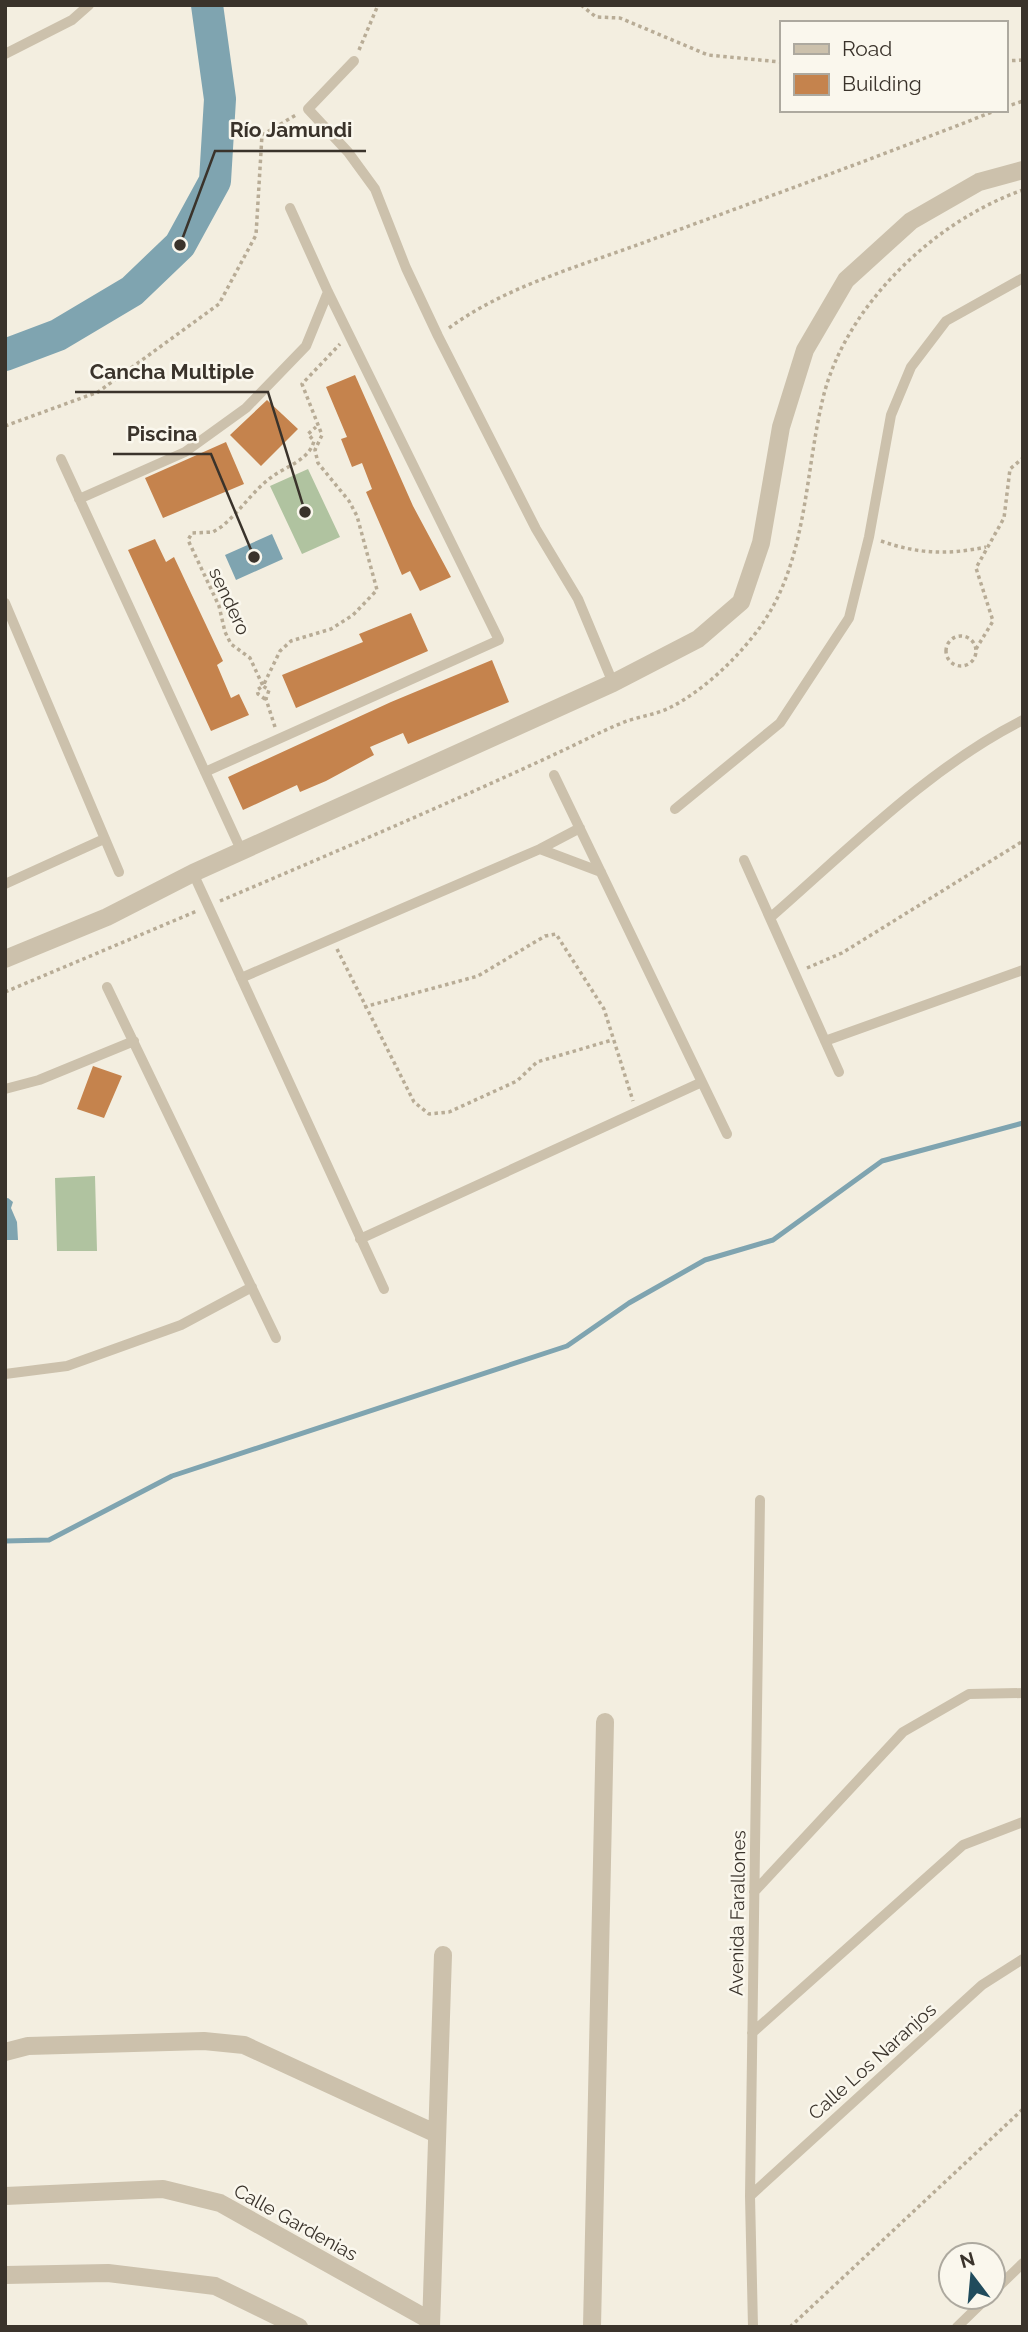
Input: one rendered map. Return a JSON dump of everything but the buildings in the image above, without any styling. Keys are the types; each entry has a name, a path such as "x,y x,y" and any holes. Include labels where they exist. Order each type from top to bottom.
{"street":[{"path":"5,959 107,917 193,873 613,683 698,639 741,602 761,543 781,427 801,362 846,280 911,221 979,182 1023,170"},
{"path":"592,2327 605,1723"},
{"path":"431,2324 443,1955"},
{"path":"5,2052 29,2046 204,2041 244,2045 437,2134"},
{"name":"Calle Gardenias","path":"5,2196 163,2189 220,2203 431,2324"},
{"path":"5,2275 108,2273 215,2286 299,2327"}],"lane":[{"path":"5,54 72,20 89,5"},
{"path":"354,61 308,109 348,152 375,189 406,268 536,529 578,599 613,683"},
{"path":"205,772 499,640 349,336 290,208"},
{"path":"675,809 780,723 849,618 869,537 891,415 911,367 946,321 1023,278"},
{"path":"79,499 185,452 246,408 306,346 328,292"},
{"path":"61,459 242,852"},
{"path":"5,603 119,872"},
{"path":"771,917 902,803 996,733 1023,720"},
{"path":"554,775 727,1134"},
{"path":"241,978 540,849 580,828"},
{"path":"5,884 104,839"},
{"path":"540,849 601,872"},
{"path":"744,860 839,1072"},
{"path":"193,873 384,1289"},
{"path":"825,1041 1023,970"},
{"path":"107,986 276,1338"},
{"path":"5,1089 39,1080 134,1041"},
{"path":"360,1239 702,1082"},
{"path":"5,1374 79,1361 181,1325 251,1287"},
{"name":"Avenida Farallones","path":"753,2327 750,2196 760,1500"},
{"path":"754,1892 903,1732 969,1694 1023,1693"},
{"path":"752,2034 963,1845 1023,1822"},
{"name":"Calle Los Naranjos","path":"750,2196 982,1985 1023,1959"},
{"path":"1007,2278 1023,2263"},
{"path":"957,2327 974,2311"}],"path":[{"path":"354,61 378,5"},
{"path":"581,5 596,16 620,18 708,55 780,62"},
{"path":"5,426 98,392 219,304 256,235 262,135 308,109"},
{"path":"439,336 467,314 533,284 861,164 992,112"},
{"path":"5,992 475,791 615,726 667,710 689,698 751,640 779,594 800,537 825,392 852,331 885,284 921,250 993,200 1023,190"},
{"path":"263,686 280,651 291,641 331,629 353,615 377,590 357,516 349,501 318,463 315,450 322,435 316,427 302,384 349,336"},
{"name":"sendero","path":"265,699 269,690 263,686 250,658 231,644 225,632 219,606 188,540 192,533 214,532 267,482 299,461 312,448 314,441 308,434 316,427"},
{"path":"976,649 973,641 965,636 956,636 949,641 946,658 952,665 961,667 975,658 976,649 993,621 976,568 1004,518 1010,469 1023,458"},
{"path":"869,537 927,554 958,553 987,547"},
{"name":"sendero","path":"263,686 257,690 258,694 265,699 279,739"},
{"path":"795,973 842,953 1023,841"},
{"path":"364,1007 478,976 545,936 556,934 604,1009 611,1040 637,1112"},
{"path":"332,938 364,1007 414,1102 429,1114 449,1112 517,1081 537,1062 611,1040"},
{"path":"790,2327 1023,2109"}],"green space":[{"path":"308,469 340,537 302,554 270,486"},
{"path":"95,1176 97,1251 57,1251 55,1178"}],"water":[{"path":"272,534 283,559 236,580 225,555"},
{"path":"5,1199 13,1202 11,1208 17,1222 18,1240 5,1240"}],"waterway":[{"path":"5,355 58,335 132,291 180,245 215,181 220,99 207,5"},
{"path":"5,1541 49,1540 172,1476 567,1346 629,1303 705,1260 773,1240 882,1161 1023,1123"}],"place":[{"name":"Río Jamundi","path":"180,245"},
{"name":"Cancha Multiple","path":"305,512"},
{"name":"Piscina","path":"254,557"}]}
